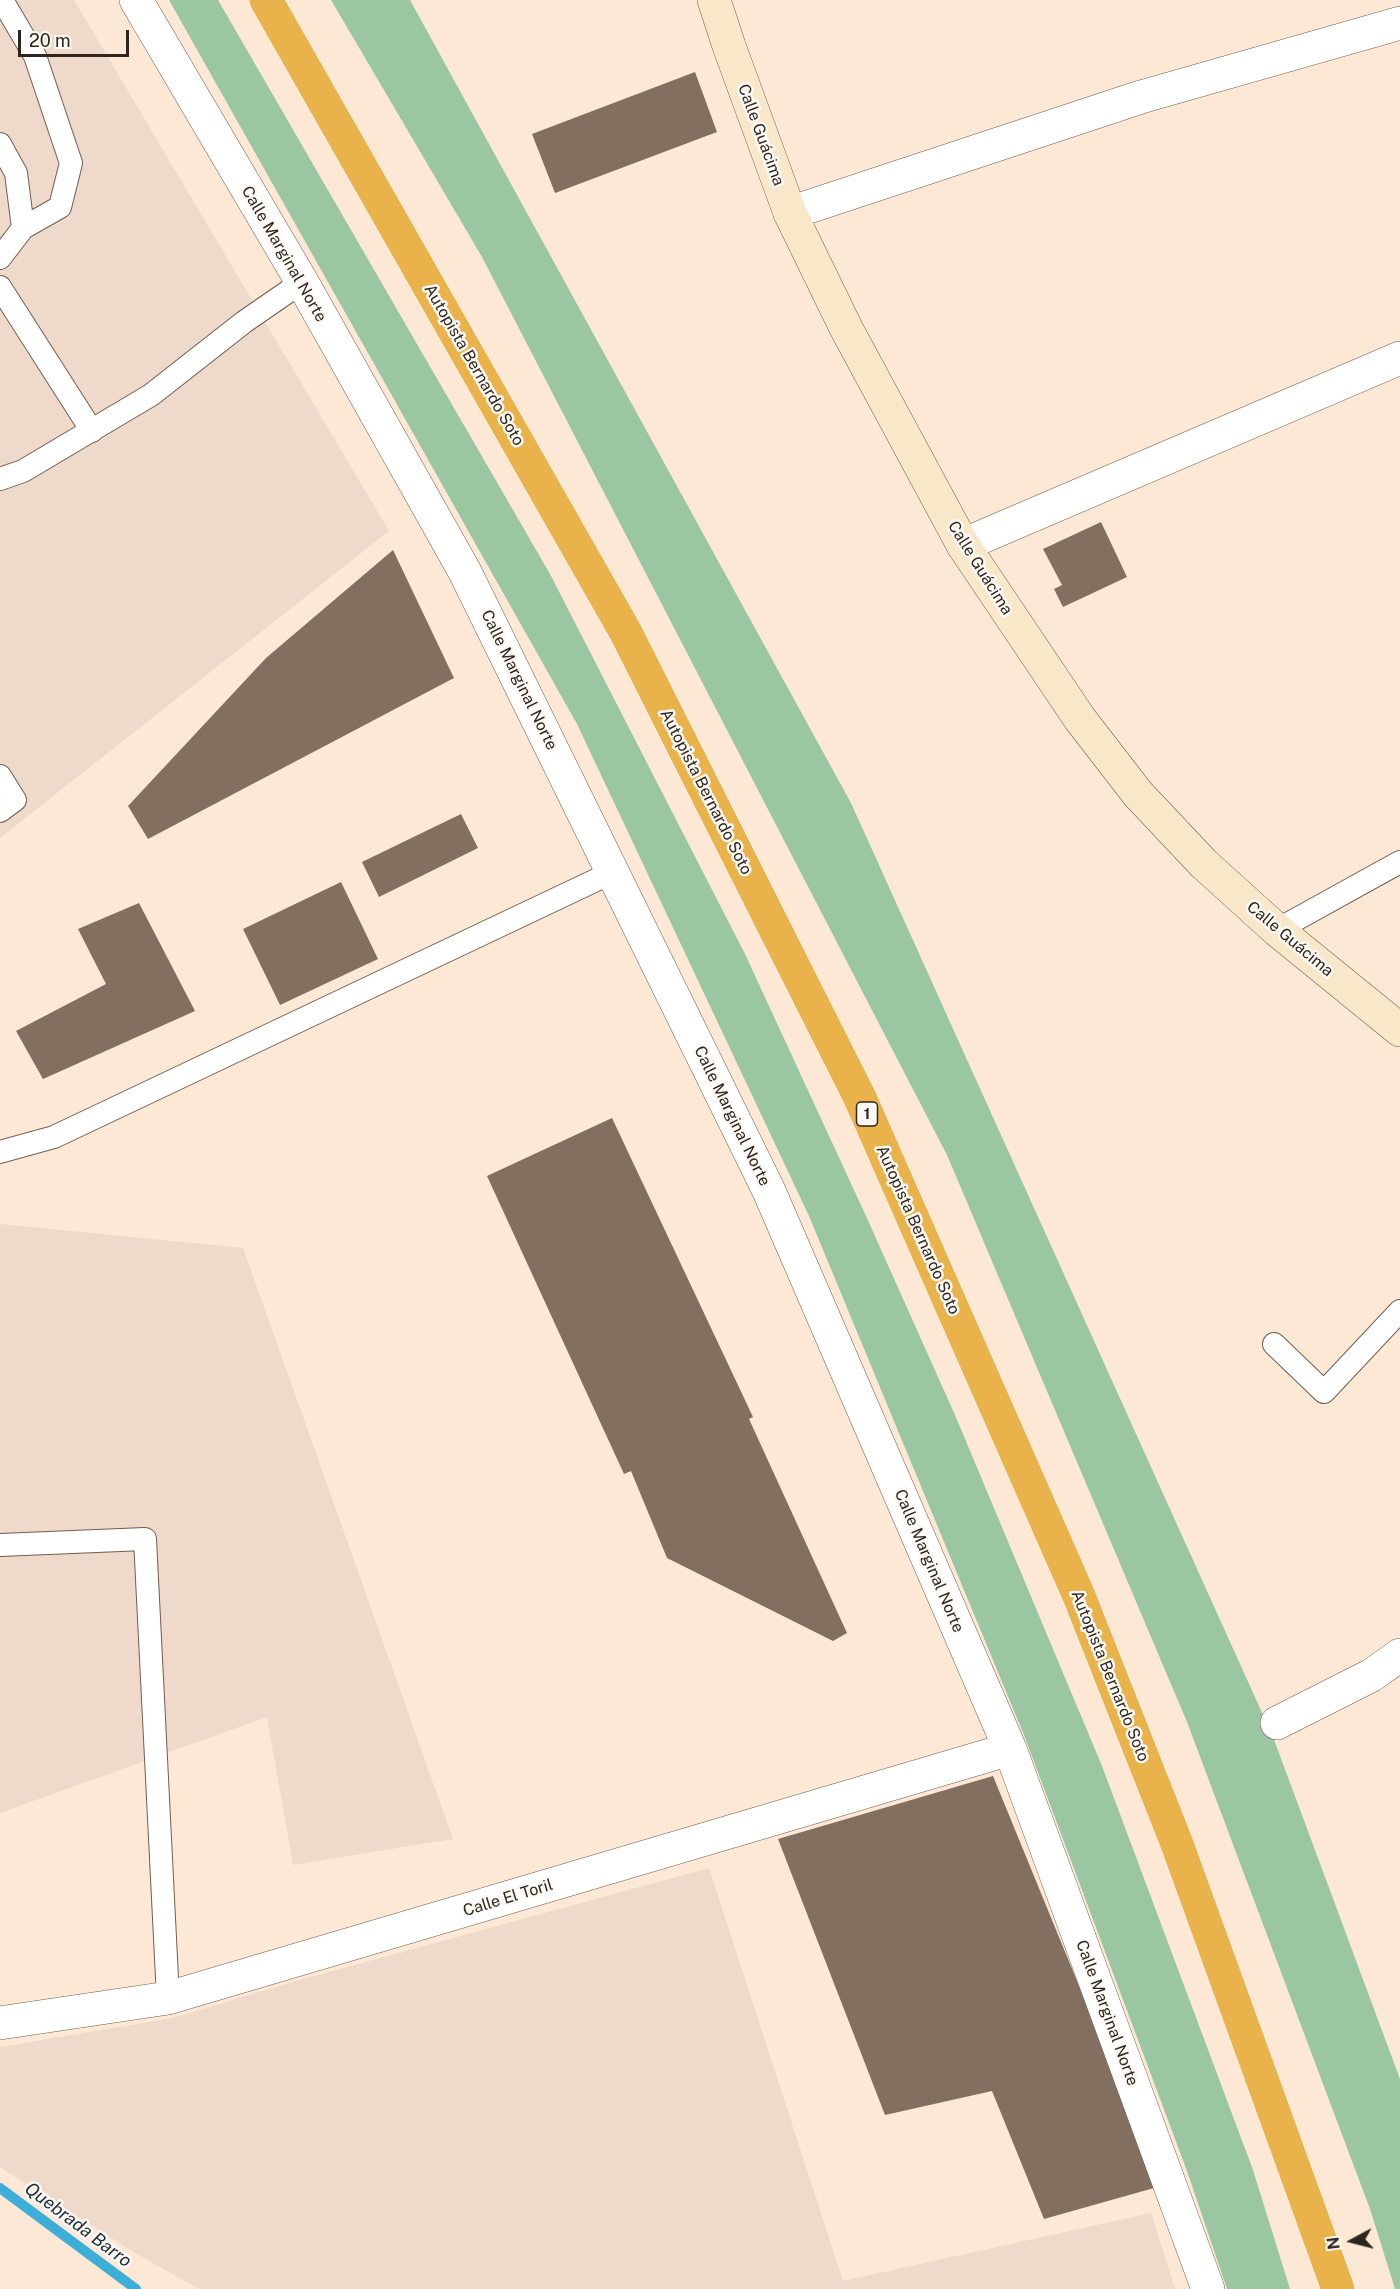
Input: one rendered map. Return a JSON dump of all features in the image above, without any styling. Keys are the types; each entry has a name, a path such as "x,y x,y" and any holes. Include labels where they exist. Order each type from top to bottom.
{"highway":[{"name":"Autopista Bernardo Soto","path":"266,0 625,631 860,1098 1079,1596 1177,1844 1338,2289"}],"main road":[{"name":"Calle Guácima","path":"714,0 790,213 846,328 963,545 1080,719 1138,794 1204,864 1277,930 1400,1030"}],"street":[{"name":"Calle Marginal Norte","path":"136,0 302,282 465,572 769,1191 1010,1749 1208,2289"},
{"path":"790,213 1141,98 1400,23"},
{"path":"963,545 1400,358"},
{"path":"1277,1722 1372,1675 1400,1655"},
{"name":"Calle El Toril","path":"0,2023 168,1998 1010,1749"}],"lane":[{"path":"0,258 23,228 60,207 71,163 35,56 2,0"},
{"path":"0,144 16,173 23,228"},
{"path":"0,479 24,471 151,395 244,322 302,282"},
{"path":"0,287 92,431"},
{"path":"0,776 15,800 0,811"},
{"path":"1277,930 1400,862"},
{"path":"0,1152 54,1137 614,872"},
{"path":"1274,1344 1324,1392 1400,1311"},
{"path":"0,1545 145,1539 168,1998"}],"shaded area":[{"path":"0,0 74,0 389,531 0,838"},
{"path":"0,1224 243,1248 453,1839 293,1865 267,1717 0,1813"},
{"path":"709,1868 843,2281 1151,2213 1175,2289 199,2289 135,2253 0,2167 0,2047 173,2018 289,1983"}],"green space":[{"path":"169,0 218,0 550,574 745,954 955,1415 1102,1766 1253,2170 1290,2289 1227,2289 1187,2171 1024,1735 809,1216 577,724"},
{"path":"331,0 410,0 851,803 1273,1737 1400,2079 1400,2289 1395,2289 1370,2209 1187,1722 947,1155 482,257"}],"building":[{"path":"695,72 717,132 555,193 532,134"},
{"path":"1101,522 1127,577 1063,607 1054,589 1062,585 1043,549"},
{"path":"393,550 454,678 148,839 128,806 266,658"},
{"path":"461,814 478,848 379,897 362,862"},
{"path":"341,882 378,959 280,1005 243,929"},
{"path":"139,903 195,1011 43,1079 16,1031 106,984 78,929"},
{"path":"612,1118 753,1417 749,1419 847,1633 833,1641 667,1558 631,1471 624,1474 487,1176"},
{"path":"993,1776 1161,2186 1044,2219 992,2091 885,2115 778,1839"}],"waterway":[{"name":"Quebrada Barro","path":"0,2188 136,2289"}]}
